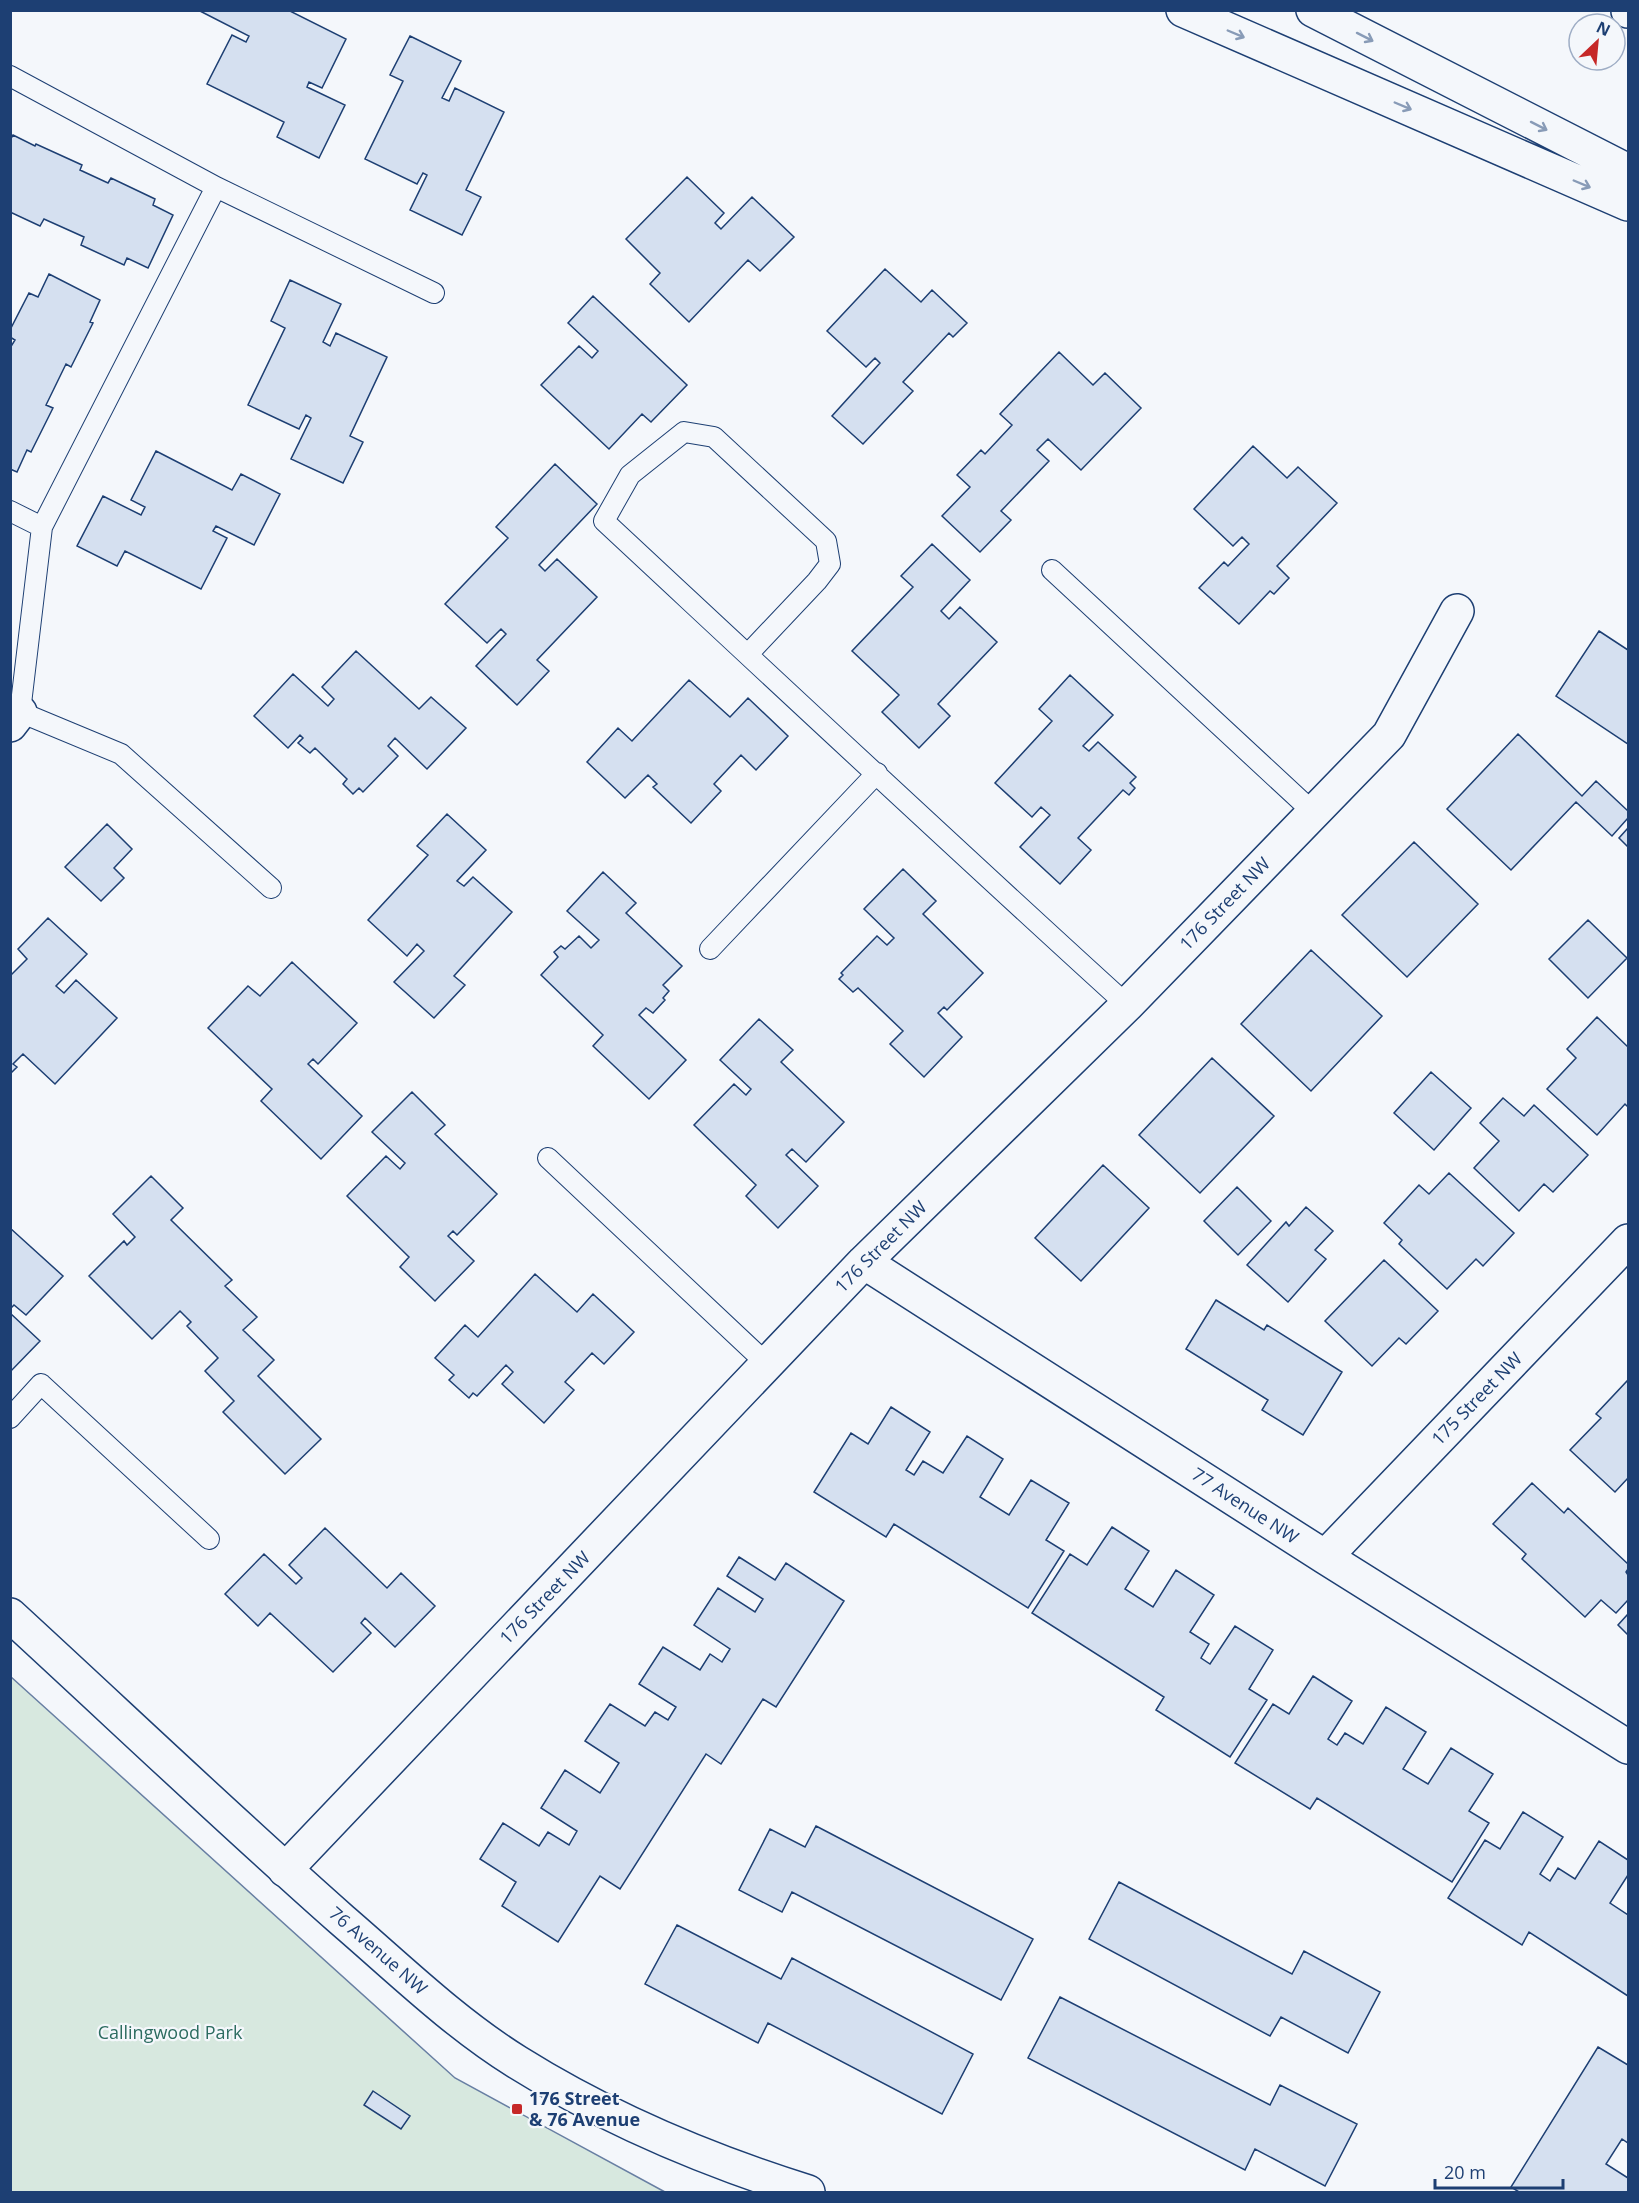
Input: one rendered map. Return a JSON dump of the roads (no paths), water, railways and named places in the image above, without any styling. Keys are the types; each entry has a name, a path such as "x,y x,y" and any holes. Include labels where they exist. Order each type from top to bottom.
{"main road":[{"path":"1183,10 1629,204"},
{"path":"1313,10 1629,171"},
{"name":"176 Street NW","path":"285,1870 864,1262 1127,1005 1389,735 1457,611"},
{"name":"175 Street NW","path":"1325,1557 1629,1241"},
{"name":"77 Avenue NW","path":"864,1262 1325,1557 1629,1747"},
{"name":"76 Avenue NW","path":"10,1616 285,1870 451,2016 514,2061 610,2115 674,2145 808,2193"}],"lane":[{"path":"10,76 216,187 434,294"},
{"path":"216,187 42,527 15,718 121,754 271,888"},
{"path":"748,654 817,581 830,564 826,541 714,437 684,432 630,475 604,521 1127,1005"},
{"path":"10,511 42,527"},
{"path":"1052,570 1314,813"},
{"path":"710,949 876,773"},
{"path":"548,1158 767,1364"},
{"path":"10,1418 41,1384 209,1539"}],"place":[{"name":"176 Street & 76 Avenue","path":"517,2109"}],"park label":[{"name":"Callingwood Park","path":"170,2033"}]}
